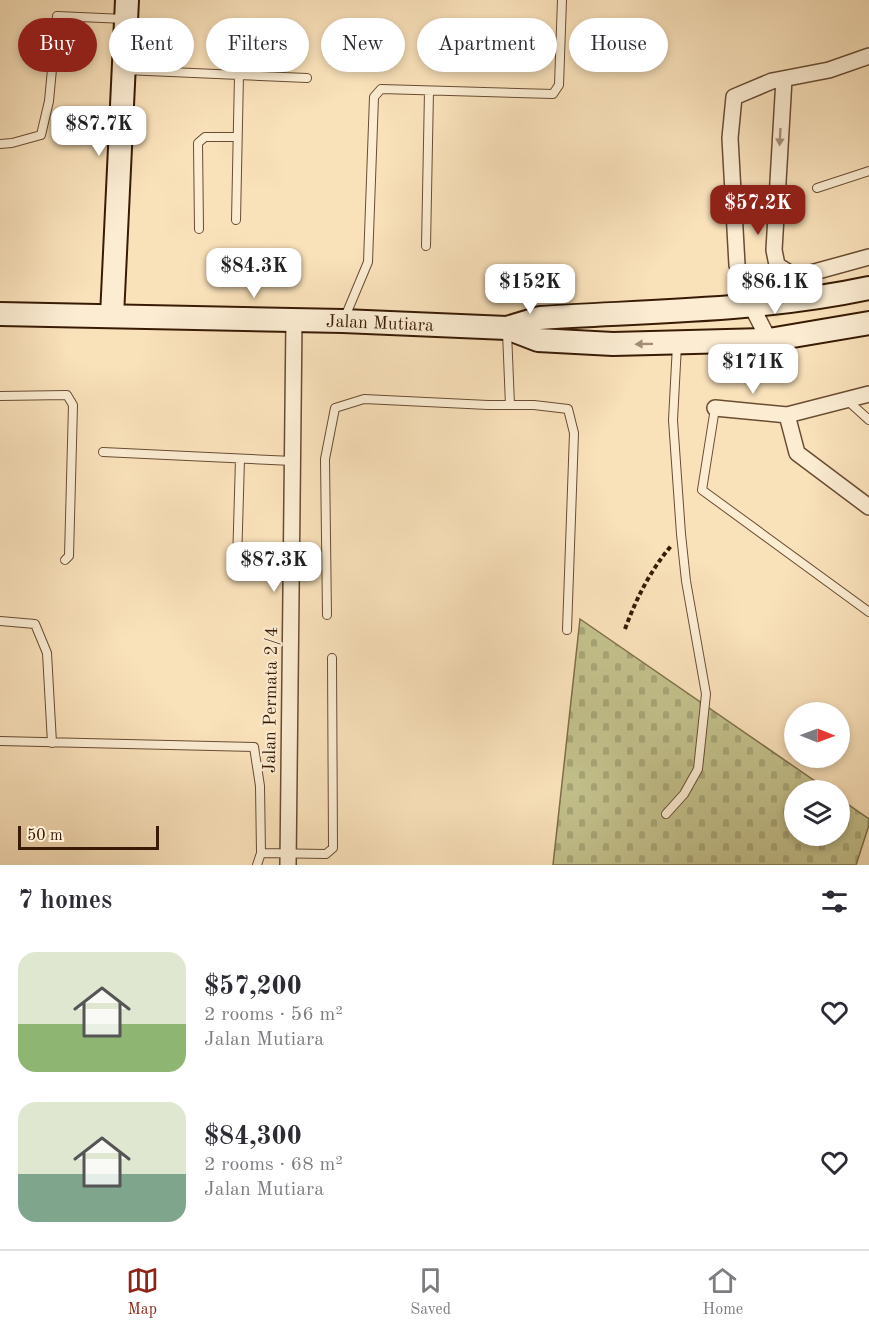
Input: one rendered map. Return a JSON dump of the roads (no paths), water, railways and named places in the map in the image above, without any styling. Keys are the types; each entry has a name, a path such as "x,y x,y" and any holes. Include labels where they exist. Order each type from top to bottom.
{"main road":[{"path":"112,316 124,72"},
{"path":"539,329 820,298 869,288"},
{"name":"Jalan Mutiara","path":"0,314 343,321 539,329"},
{"path":"539,329 613,344 678,343 770,340 869,323"}],"street":[{"path":"770,340 751,305 737,265 730,138 735,97 772,81 829,70 869,56"},
{"path":"784,79 774,250 777,265 796,277 869,257"},
{"name":"Jalan Permata 2/4","path":"288,860 294,320"},
{"path":"715,408 787,415 869,394"},
{"path":"787,415 797,453 869,507"}],"lane":[{"path":"343,321 368,262 374,98 381,89 553,94 559,85 562,0"},
{"path":"0,144 41,135 49,100 57,16 127,9"},
{"path":"170,72 307,78"},
{"path":"236,220 238,75"},
{"path":"426,246 429,91"},
{"path":"199,229 198,143 205,137 237,137"},
{"path":"817,189 869,171"},
{"path":"507,328 510,405"},
{"path":"666,814 684,794 698,769 706,694 681,534 673,420 678,343"},
{"path":"0,396 67,395 73,405 69,555 65,560"},
{"path":"327,615 325,459 335,408 364,399 534,405 568,409 574,434 567,630"},
{"path":"847,400 869,420"},
{"path":"715,408 702,490 869,612"},
{"path":"103,452 292,461"},
{"path":"237,563 240,459"},
{"path":"0,621 35,624 47,653 52,743"},
{"path":"261,853 288,860 326,854 333,848 332,658"},
{"path":"0,741 254,747 260,786 261,853 257,865"}]}
